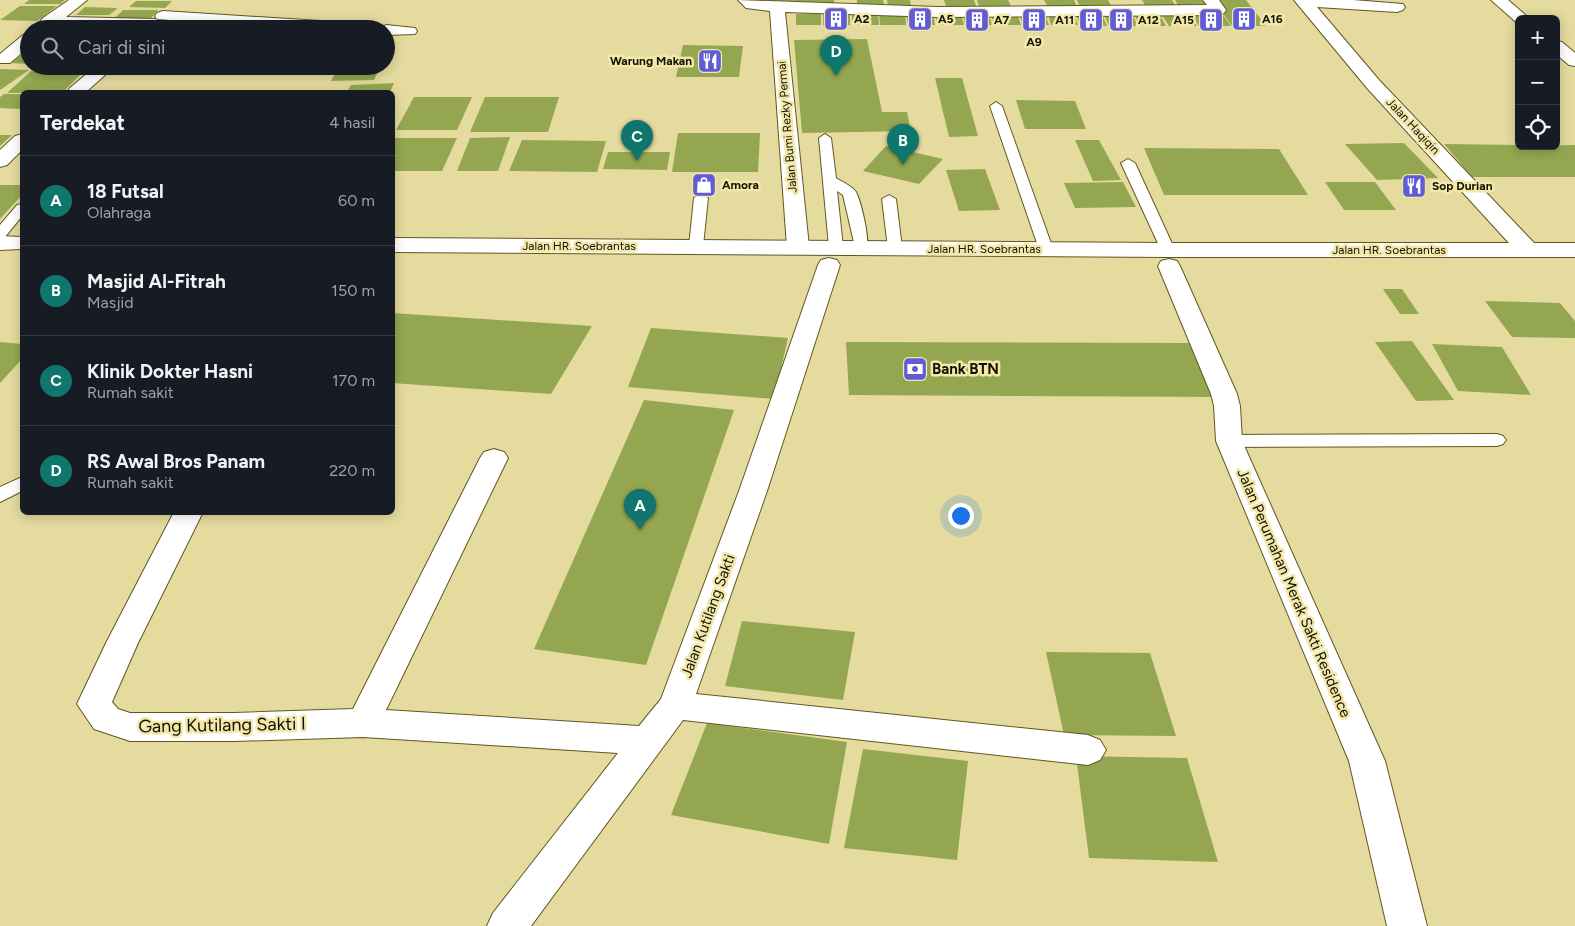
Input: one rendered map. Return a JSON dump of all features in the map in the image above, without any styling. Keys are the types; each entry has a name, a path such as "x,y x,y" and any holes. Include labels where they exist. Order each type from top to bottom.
{"street":[{"path":"51,20 79,0"},
{"path":"159,20 181,0"},
{"path":"746,0 751,5 776,7 841,4 936,6 1137,5 1218,10 1211,0"},
{"path":"1499,0 1517,15"},
{"path":"1303,1 1397,7"},
{"name":"Jalan Haqiqin","path":"1303,1 1373,84 1528,250"},
{"name":"Jalan Bumi Rezky Permai","path":"776,7 798,247"},
{"path":"395,30 409,31"},
{"path":"4,59 20,46"},
{"path":"1560,49 1575,61"},
{"path":"78,90 96,75"},
{"path":"0,161 20,142"},
{"path":"0,243 20,243"},
{"name":"Jalan HR. Soebrantas","path":"395,245 560,255 1168,258 1575,268"},
{"name":"Jalan HR. Soebrantas","path":"395,262 560,255 696,246 798,247 832,256 861,248 896,248 1046,249 1168,258 1575,250"},
{"name":"Jalan Kutilang Sakti","path":"508,926 675,705 753,490 832,256"},
{"name":"Jalan Perumahan Merak Sakti Residence","path":"1168,258 1224,394 1227,406 1229,441 1367,761 1407,926"},
{"path":"0,262 20,262"},
{"path":"363,723 494,458"},
{"name":"Gang Kutilang Sakti I","path":"187,515 122,643 94,704 106,719 130,726 363,723 648,741"},
{"path":"675,705 1088,750"}],"lane":[{"path":"996,106 1046,249"},
{"path":"825,138 832,256"},
{"path":"1128,163 1168,258"},
{"path":"828,179 849,193 860,235 861,248"},
{"path":"696,246 701,198"},
{"path":"889,199 896,248"},
{"path":"0,234 20,210"},
{"path":"1229,441 1498,440"},
{"path":"0,495 20,484"}],"building":[{"path":"29,0 65,0 60,4 24,4"},
{"path":"760,0 834,0 835,6 763,3"},
{"path":"857,0 883,0 884,4 857,4"},
{"path":"887,0 910,0 911,5 888,5"},
{"path":"944,0 974,0 976,6 946,6"},
{"path":"977,0 1008,0 1011,6 979,6"},
{"path":"1044,0 1074,0 1077,7 1048,7"},
{"path":"1077,0 1108,0 1112,7 1080,7"},
{"path":"1142,0 1172,0 1175,5 1145,5"},
{"path":"1175,0 1207,0 1210,5 1178,5"},
{"path":"1213,0 1246,0 1266,26 1232,26"},
{"path":"136,1 172,1 165,8 129,7"},
{"path":"20,6 57,6 38,20 0,20"},
{"path":"85,7 118,8 109,15 76,15"},
{"path":"123,10 158,10 151,18 115,18"},
{"path":"796,14 821,14 821,25 796,25"},
{"name":"A2","path":"823,14 850,14 850,25 823,25"},
{"path":"852,14 878,14 879,25 852,25"},
{"path":"879,14 905,14 906,25 880,25"},
{"name":"A5","path":"906,14 933,14 935,25 908,25"},
{"path":"935,14 961,14 964,25 937,25"},
{"name":"A7","path":"963,14 989,14 992,25 965,25"},
{"path":"991,14 1017,14 1021,25 994,25"},
{"name":"A9","path":"1019,14 1045,14 1049,25 1023,25"},
{"path":"1048,14 1074,14 1078,25 1051,25"},
{"name":"A11","path":"1076,14 1102,14 1107,26 1080,25"},
{"name":"A12","path":"1104,14 1132,14 1138,26 1109,26"},
{"path":"1134,14 1160,15 1166,26 1140,26"},
{"path":"1162,15 1190,15 1197,26 1169,26"},
{"name":"A15","path":"1192,15 1223,15 1231,26 1199,26"},
{"path":"867,39 882,112 907,112 911,131 802,133 794,40"},
{"name":"Warung Makan","path":"683,45 743,46 739,77 676,77"},
{"path":"20,56 20,64 11,63"},
{"path":"0,69 20,70 20,75 22,75 0,90"},
{"path":"27,75 80,75 65,90 20,90 20,93 7,93"},
{"path":"334,75 376,75 374,80 331,81"},
{"path":"935,78 962,78 978,136 949,137"},
{"path":"394,83 391,90 348,90 351,85"},
{"path":"4,94 20,94 20,109 0,108 0,97"},
{"path":"414,97 472,97 457,130 396,130"},
{"path":"485,97 559,97 548,132 470,132"},
{"path":"1016,100 1075,101 1086,129 1025,129"},
{"path":"678,133 760,133 758,172 672,172"},
{"path":"0,135 12,135 0,146"},
{"path":"510,137 498,171 457,171 470,138"},
{"path":"395,138 457,138 442,171 395,171"},
{"path":"522,140 606,141 597,172 509,171"},
{"path":"1075,140 1099,140 1121,180 1093,181"},
{"path":"1404,143 1438,178 1377,180 1345,144"},
{"path":"1444,144 1515,145 1515,150 1560,150 1560,145 1575,145 1575,177 1472,177"},
{"path":"886,146 943,159 919,184 863,171"},
{"path":"1144,148 1279,149 1308,195 1164,195"},
{"path":"608,152 670,152 667,170 603,169"},
{"path":"985,169 1000,210 959,211 946,170"},
{"path":"1123,182 1136,207 1075,208 1064,183"},
{"path":"1325,182 1375,182 1396,210 1344,210"},
{"path":"0,185 20,185 20,197 0,219"},
{"path":"1383,289 1402,289 1419,314 1400,314"},
{"path":"1485,301 1560,303 1575,321 1575,338 1512,337"},
{"path":"395,313 592,326 551,394 395,383"},
{"path":"651,328 788,338 774,399 628,387"},
{"path":"1412,341 1454,400 1416,401 1375,342"},
{"path":"0,342 20,344 20,361 0,383"},
{"path":"846,342 1196,343 1218,397 849,395"},
{"path":"1432,344 1502,347 1531,395 1458,391"},
{"path":"644,400 734,410 646,665 534,649"},
{"path":"742,621 855,632 843,700 725,686"},
{"path":"1046,652 1150,653 1176,736 1064,735"},
{"path":"707,723 847,742 829,844 671,815"},
{"path":"863,749 968,761 957,860 844,848"},
{"path":"1076,756 1187,758 1218,862 1089,858"}],"place":[{"name":"A2","path":"836,19"},
{"name":"A5","path":"920,19"},
{"name":"A16","path":"1244,19"},
{"name":"A7","path":"977,20"},
{"name":"A9","path":"1034,20"},
{"name":"A11","path":"1091,20"},
{"name":"A12","path":"1121,20"},
{"name":"A15","path":"1211,20"},
{"name":"Warung Makan","path":"710,61"},
{"name":"RS Awal Bros Panam","path":"836,76"},
{"name":"Klinik Dokter Hasni","path":"637,161"},
{"name":"Masjid Al-Fitrah","path":"903,165"},
{"name":"Amora","path":"704,185"},
{"name":"Sop Durian","path":"1414,186"},
{"name":"Bank BTN","path":"915,369"},
{"name":"18 Futsal","path":"640,530"}]}
